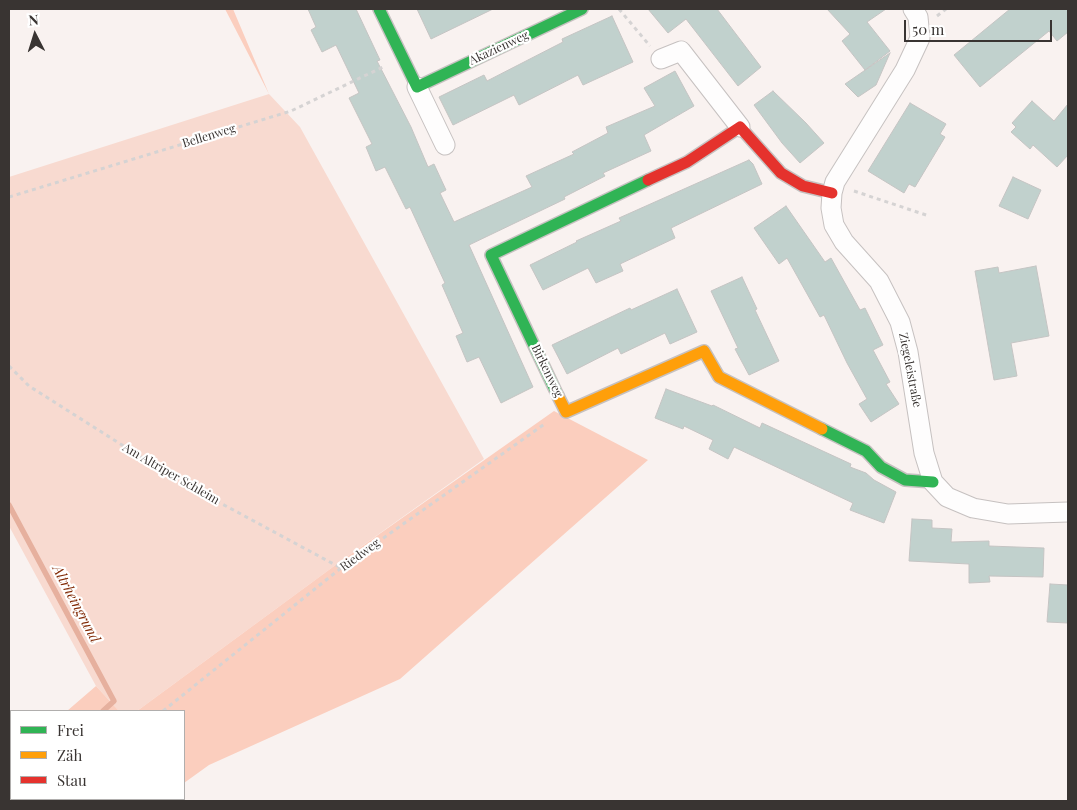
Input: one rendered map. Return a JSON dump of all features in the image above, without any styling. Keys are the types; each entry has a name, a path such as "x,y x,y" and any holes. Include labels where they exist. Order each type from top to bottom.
{"street":[{"path":"379,9 401,58 445,145"},
{"name":"Akazienweg","path":"417,87 582,9"},
{"path":"661,60 681,51 740,127 781,173 803,186 834,188 905,70 920,38 918,17 913,9"},
{"name":"Birkenweg","path":"740,127 687,162 491,255 566,412 704,351 719,377 866,451 881,467 904,480 934,482"},
{"name":"Ziegeleistraße","path":"834,188 831,208 834,226 844,242 879,281 900,322 908,352 924,453 934,482 947,497 973,508 1008,514 1068,512"}],"path":[{"path":"619,9 661,60"},
{"name":"Bellenweg","path":"9,197 291,111 401,58"},
{"path":"834,188 860,193 929,216"},
{"name":"Am Altriper Schleim","path":"9,366 29,386 174,478 341,568"},
{"name":"Riedweg","path":"164,710 341,568 549,421 566,412"}],"shaded area":[{"path":"225,9 233,9 269,94"},
{"path":"269,94 300,127 484,459 138,710 118,710 96,686 9,526 9,177"},
{"path":"554,411 648,460 400,679 209,765 185,782 185,710 138,710 341,561"},
{"path":"96,686 118,710 68,710"},
{"path":"10,760 10,800 160,800 9,801"}],"building":[{"path":"308,9 356,9 380,60 377,61 411,127 428,167 434,164 446,190 440,193 454,222 532,187 526,176 574,154 572,152 608,133 606,127 655,106 644,88 675,71 694,106 644,135 651,151 603,173 605,176 564,197 565,199 469,245 533,387 501,403 479,357 467,362 456,336 463,333 442,285 445,283 410,207 406,209 385,167 376,171 366,147 372,144 349,98 359,93 336,45 322,52 311,30 316,27"},
{"path":"417,9 493,9 431,39"},
{"path":"648,9 717,9 761,67 738,86 686,19 668,33"},
{"path":"827,9 886,9 867,22 890,51 865,70 842,41 850,34"},
{"path":"1010,9 1068,9 1068,32 1057,41 1049,31 980,87 954,55"},
{"path":"612,16 633,62 583,85 578,75 519,105 514,95 453,125 439,97 484,75 487,81 563,42 562,39"},
{"path":"890,53 876,85 858,97 845,84"},
{"path":"773,91 824,143 800,163 782,143 754,105"},
{"path":"1032,101 1054,121 1068,104 1068,155 1057,167 1033,145 1030,149 1011,132 1016,127 1012,123"},
{"path":"910,103 946,124 940,134 945,137 915,187 909,184 904,193 868,171"},
{"path":"749,160 753,164 762,184 671,228 675,238 620,264 623,271 596,283 588,268 543,290 530,265 576,241 621,221 619,218"},
{"path":"1013,177 1041,190 1028,219 999,206"},
{"path":"786,206 825,262 831,258 860,310 865,308 883,345 873,350 890,382 886,384 899,404 871,422 859,404 867,399 824,315 820,317 787,258 779,264 754,228"},
{"path":"1036,266 1049,336 1011,343 1017,376 994,380 975,271 998,267 999,273"},
{"path":"742,277 779,361 749,375 735,349 738,348 711,291"},
{"path":"677,289 697,332 670,344 665,333 621,354 618,348 567,374 552,345 630,308 631,310"},
{"path":"666,389 713,405 760,428 762,423 851,464 850,467 866,473 874,480 896,492 884,523 850,510 853,503 734,447 728,459 709,449 713,440 684,426 683,429 655,418"},
{"path":"912,519 932,520 932,528 952,529 951,542 989,541 989,546 1044,548 1043,577 989,576 990,582 969,583 969,564 909,561"},
{"path":"1050,584 1068,585 1068,623 1047,622"}],"waterway":[{"name":"Altrheingrund","path":"9,505 114,701 104,710"}],"traffic: fast":[{"path":"379,9 417,87 582,9"},
{"path":"558,396 491,255 648,180"},
{"path":"822,429 866,451 881,467 905,480 933,482"}],"traffic: slow":[{"path":"558,396 566,412 704,351 719,377 822,429"}],"traffic: jam":[{"path":"648,180 687,162 740,127 781,173 803,186 832,193"}]}
